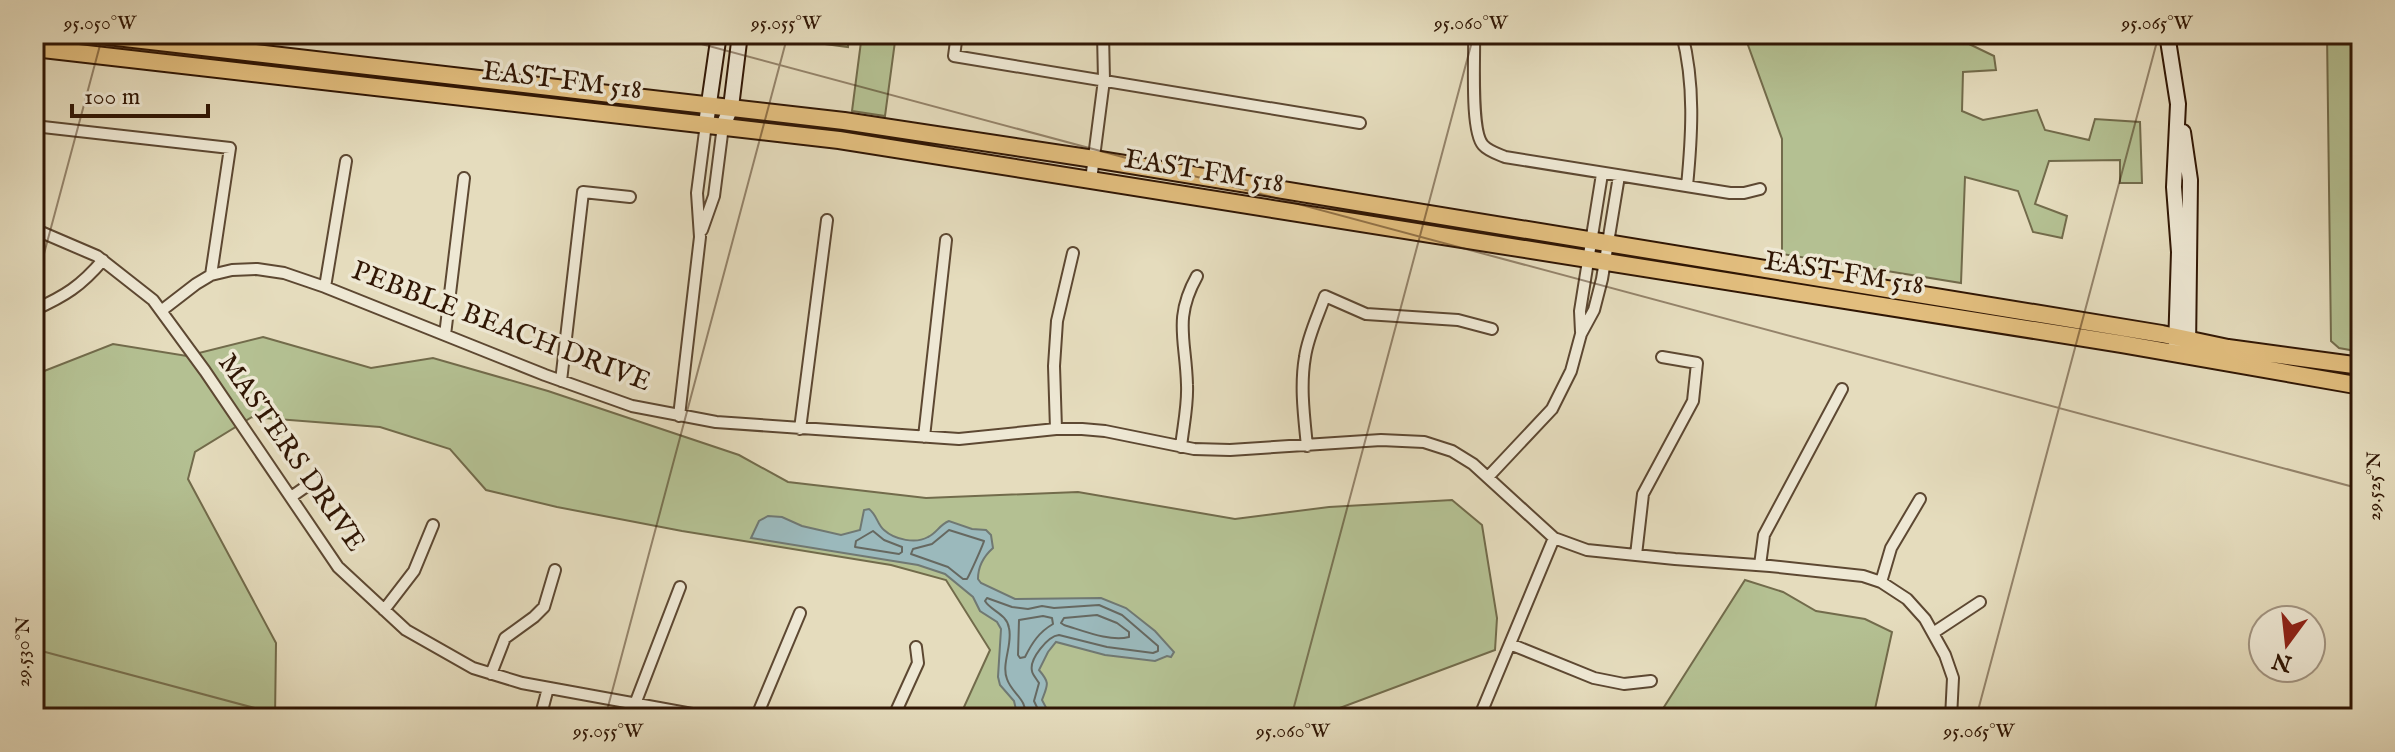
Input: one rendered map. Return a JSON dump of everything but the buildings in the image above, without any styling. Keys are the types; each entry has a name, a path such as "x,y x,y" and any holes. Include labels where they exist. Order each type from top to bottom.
{"main road":[{"name":"EAST FM 518","path":"90,34 165,38 844,121 1094,159 1609,244 2006,318 2182,347 2361,386"},
{"name":"EAST FM 518","path":"34,48 839,140 1606,262 2006,318"},
{"path":"377,66 377,86"},
{"name":"EAST FM 518","path":"2182,347 2228,348 2361,366"}],"street":[{"path":"700,237 714,196 714,125 710,105 719,34"},
{"path":"679,416 700,237 697,193 714,125 731,107 740,34"},
{"path":"957,34 954,56 1360,123"},
{"path":"1091,180 1104,80 1103,34"},
{"path":"1474,34 1475,126 1482,145 1505,157 1602,174 1730,193 1760,189"},
{"path":"1682,34 1690,81 1692,129 1687,186"},
{"path":"2167,34 2178,112 2174,187 2182,347"},
{"path":"162,61 165,38"},
{"path":"34,126 230,148 211,275"},
{"path":"325,287 346,161"},
{"path":"1581,334 1580,311 1602,174"},
{"path":"1489,476 1552,409 1571,371 1581,334 1594,310 1606,262 1619,176"},
{"path":"445,335 464,178"},
{"path":"561,381 583,192 630,197"},
{"path":"800,429 827,220"},
{"name":"MASTERS DRIVE","path":"34,229 97,256 153,300 338,567 406,630 473,668 491,674 548,688 714,718"},
{"path":"924,437 946,240"},
{"path":"1056,429 1054,366 1057,321 1073,253"},
{"path":"34,310 67,295 87,279 103,260"},
{"name":"PEBBLE BEACH DRIVE","path":"161,311 211,275 257,269 284,273 632,406 716,422 959,439 1056,429 1105,431 1181,447 1230,450 1381,440 1424,442 1452,451 1473,464 1554,538 1587,550 1863,576 1881,582 1907,599 1925,619 1945,655 1953,678 1951,718"},
{"path":"1181,447 1187,387 1183,308 1197,276"},
{"path":"1307,446 1303,392 1305,357 1325,296 1366,314 1458,320 1492,329"},
{"path":"1636,555 1643,494 1693,401 1697,363 1662,357"},
{"path":"1760,565 1764,535 1842,389"},
{"path":"291,497 314,481"},
{"path":"1881,582 1891,548 1920,499"},
{"path":"384,610 414,571 433,525"},
{"path":"1479,718 1554,538"},
{"path":"491,674 505,638 544,607 555,570"},
{"path":"635,704 680,587"},
{"path":"1933,633 1980,602"},
{"path":"756,718 800,613"},
{"path":"1510,644 1594,678 1624,684 1651,681"},
{"path":"893,718 918,663 916,647"},
{"path":"540,718 548,688"}],"green space":[{"path":"810,34 849,34 848,47 809,42"},
{"path":"862,34 896,34 885,116 852,111"},
{"path":"1744,34 1966,34 1967,43 1994,56 1996,70 1963,72 1962,111 1983,120 2037,110 2045,130 2089,140 2095,119 2140,122 2142,183 2120,183 2120,160 2049,161 2035,204 2067,216 2062,238 2033,232 2018,191 1965,177 1961,283 1782,254 1782,139"},
{"path":"2327,34 2361,34 2361,352 2339,348 2331,341"},
{"path":"263,337 371,368 433,358 548,391 739,455 788,482 926,498 1078,492 1235,519 1329,507 1452,500 1482,525 1497,618 1495,650 1313,718 959,718 990,650 946,580 891,565 682,531 486,490 450,449 380,427 252,417 195,452 188,479 276,643 275,718 34,718 34,375 113,344 187,356"},
{"path":"1745,580 1783,592 1816,611 1865,619 1892,632 1873,718 1657,718"}],"water":[{"path":"869,509 884,530 906,540 928,537 949,521 986,530 991,535 993,548 980,566 978,579 981,583 1015,599 1101,598 1126,608 1155,631 1174,652 1171,657 1155,661 1105,655 1056,642 1039,670 1047,684 1042,700 1051,717 1018,718 1014,701 1000,685 998,677 1001,629 997,622 980,611 973,597 945,574 918,565 751,538 759,521 768,516 782,517 802,526 841,535 860,530 864,510"}]}
